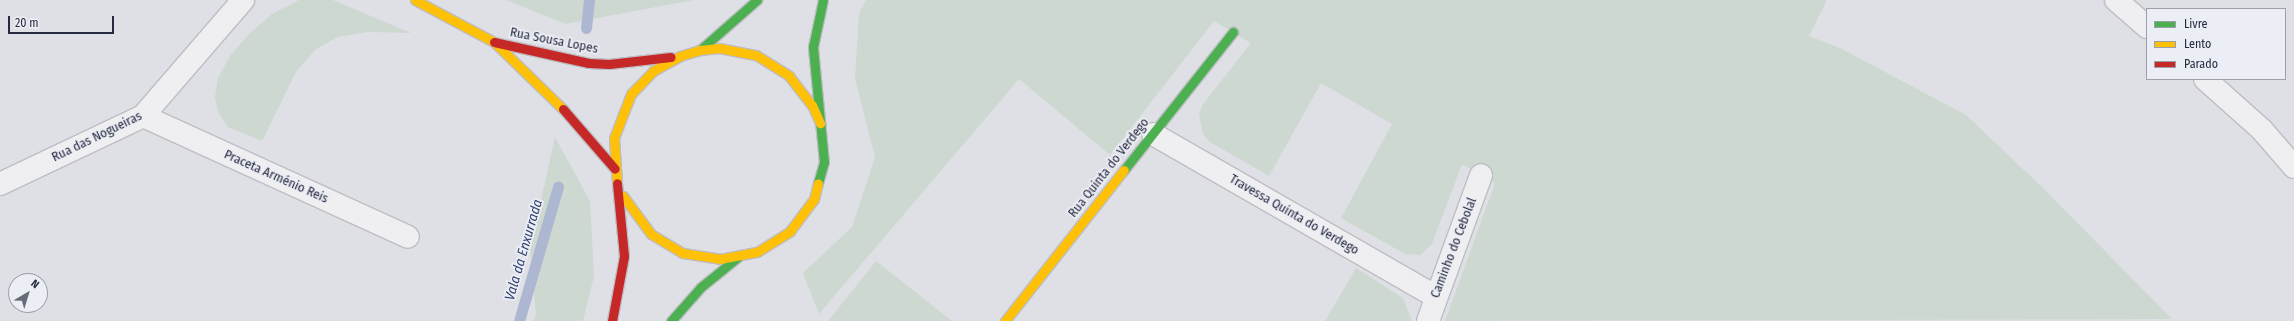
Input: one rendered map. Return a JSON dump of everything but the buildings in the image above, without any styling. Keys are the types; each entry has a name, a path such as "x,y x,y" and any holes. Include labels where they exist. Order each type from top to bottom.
{"main road":[{"name":"Rua Sousa Lopes","path":"415,0 494,42 589,63 608,64 680,56"},
{"path":"700,50 757,0"},
{"path":"671,321 702,287 738,257 775,243 804,216 821,181 824,155 813,47 823,0"},
{"name":"Rua Quinta do Verdego","path":"1006,321 1232,32"},
{"name":"Rua Sousa Lopes","path":"494,42 565,111 614,169"},
{"path":"612,321 624,256 619,188 614,169 614,138 631,94 653,71 680,56 700,50 738,50 774,64 802,90 820,123"},
{"path":"619,188 638,220 666,245 701,257 738,257"}],"street":[{"name":"Rua das Nogueiras","path":"0,184 143,116 242,0"},
{"path":"2116,0 2146,26"},
{"path":"2206,80 2262,130 2294,167"},
{"name":"Praceta Arménio Reis","path":"143,116 408,237"},
{"name":"Travessa Quinta do Verdego","path":"1153,134 1435,296"},
{"name":"Caminho do Cebolal","path":"1428,321 1435,296 1481,175"}],"shaded area":[{"path":"299,0 333,0 411,33 367,32 338,37 316,49 296,72 262,141 228,127 218,112 215,97 218,78 230,56 249,34 272,14"},
{"path":"506,0 694,0 565,24"},
{"path":"866,0 1827,0 1809,36 1842,49 1966,115 2042,187 2172,319 1445,321 1495,183 1462,164 1432,244 1420,255 1405,254 1341,218 1392,124 1321,83 1269,176 1210,142 1203,134 1199,114 1203,104 1251,43 1214,21 1110,155 1019,79 819,314 803,273 852,227 875,157 855,79 859,13"},
{"path":"555,137 590,201 594,276 583,321 533,321 536,315 530,249"},
{"path":"876,261 952,321 828,321"},
{"path":"1356,268 1403,298 1412,321 1325,321"}],"waterway":[{"name":"Vala da Enxurrada","path":"586,28 589,0"},
{"name":"Vala da Enxurrada","path":"519,321 558,187"}],"traffic: fast":[{"path":"700,50 757,0"},
{"path":"818,183 824,162 813,47 823,0"},
{"path":"1124,170 1233,32"},
{"path":"671,321 701,287 738,257"}],"traffic: slow":[{"path":"415,0 494,42 563,109"},
{"path":"617,183 614,138 631,94 653,71 680,56 700,50 719,48 756,55 789,76 812,105 820,123"},
{"path":"1005,321 1124,170"},
{"path":"623,196 651,234 683,253 720,259 757,252 790,231 814,199 818,183"}],"traffic: jam":[{"path":"494,42 589,63 609,64 671,57"},
{"path":"563,109 615,169"},
{"path":"612,321 624,256 617,183"}]}
